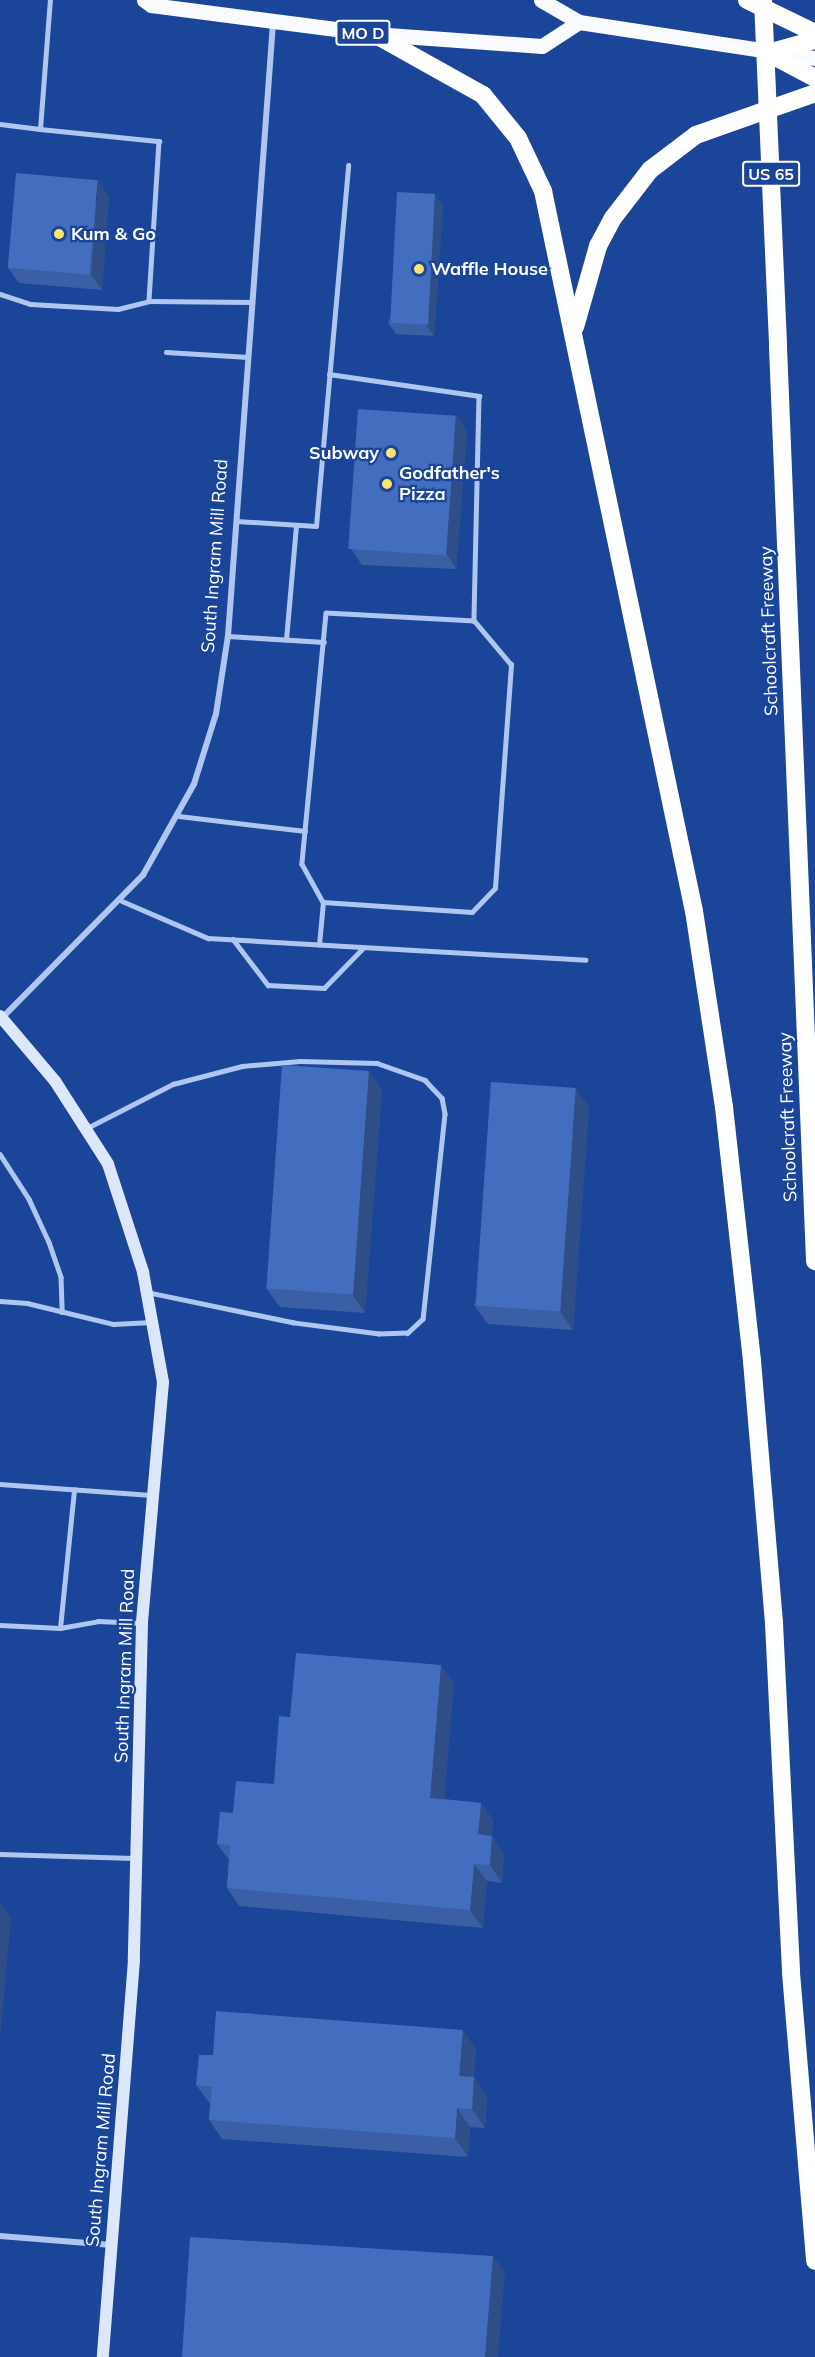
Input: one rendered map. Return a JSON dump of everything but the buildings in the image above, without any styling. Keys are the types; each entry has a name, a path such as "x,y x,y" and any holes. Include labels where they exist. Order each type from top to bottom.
{"highway":[{"path":"747,0 815,33"},
{"name":"Schoolcraft Freeway","path":"763,0 815,1261"},
{"path":"374,34 483,95 518,138 552,220 573,340 694,911 724,1107 752,1361 773,1611 791,1973 815,2261"},
{"path":"768,53 815,40"},
{"path":"768,53 815,78"},
{"path":"573,340 587,276 598,246 613,218 650,170 696,135 815,93"}],"main road":[{"name":"MO D","path":"144,0 151,5 273,23 374,34 542,46 579,22"},
{"path":"541,0 579,22 768,53 815,58"}],"street":[{"name":"South Ingram Mill Road","path":"104,2357 134,1960 142,1623 151,1495 163,1382 146,1293 108,1164 55,1081 1,1017 122,901 143,875 179,816 197,775 216,714 228,636 273,23"},
{"path":"0,2236 112,2245"}],"lane":[{"path":"40,129 50,0"},
{"path":"0,124 159,141 149,301"},
{"path":"236,521 316,526 348,165"},
{"path":"0,294 30,304 118,309 149,301 252,302"},
{"path":"166,352 248,357"},
{"path":"323,902 472,912 495,888 510,665 474,621 479,396 329,374"},
{"path":"286,640 296,525"},
{"path":"319,945 323,902 302,864 326,613 474,621"},
{"path":"228,636 324,642"},
{"path":"179,816 305,831"},
{"path":"122,901 208,938 585,960"},
{"path":"233,939 268,985 324,988 363,948"},
{"path":"85,1129 173,1084 242,1066 300,1061 377,1063 425,1080 442,1098 445,1114 423,1319 408,1333 379,1334 294,1323 146,1293"},
{"path":"0,1154 29,1199 49,1242 62,1277 62,1312"},
{"path":"0,1300 113,1324 152,1322"},
{"path":"0,1484 151,1495"},
{"path":"60,1628 74,1490"},
{"path":"0,1625 60,1628 98,1621 142,1623"},
{"path":"0,1854 137,1858"}],"place":[{"name":"Kum & Go","path":"59,234"},
{"name":"Waffle House","path":"419,269"},
{"name":"Subway","path":"391,453"},
{"name":"Godfather's Pizza","path":"387,484"}]}
